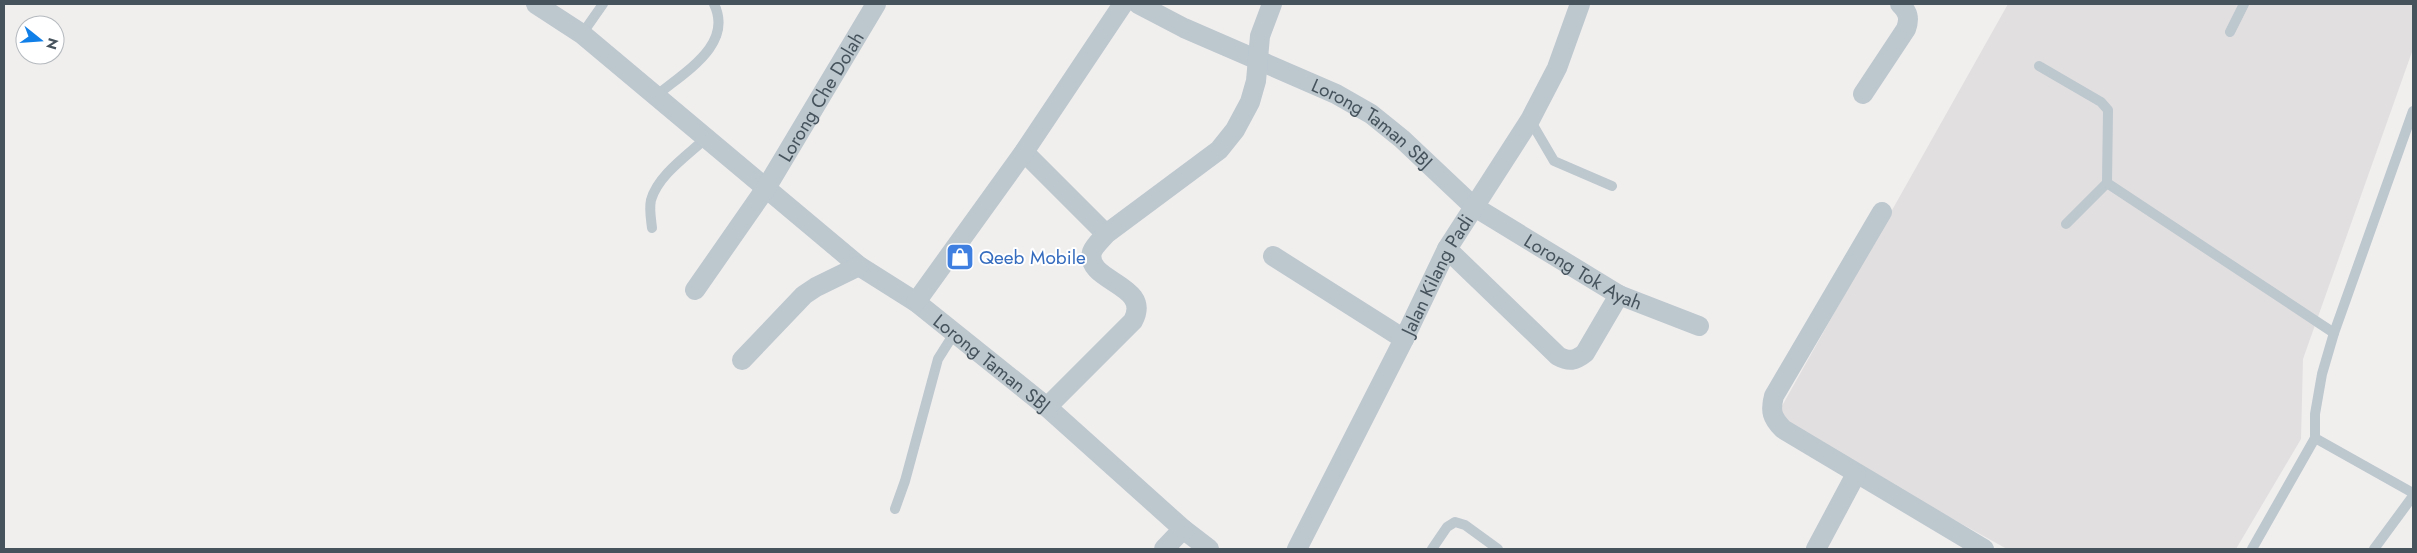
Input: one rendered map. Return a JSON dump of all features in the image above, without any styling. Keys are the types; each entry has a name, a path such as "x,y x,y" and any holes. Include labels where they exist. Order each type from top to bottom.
{"street":[{"name":"Lorong Taman SBJ","path":"536,4 582,34 859,266 916,302 955,332 1047,407 1183,530 1209,549"},
{"name":"Lorong Che Dolah","path":"694,290 766,188 876,4"},
{"path":"916,302 1024,152 1122,4"},
{"name":"Lorong Taman SBJ","path":"1138,4 1184,28 1336,94 1370,114 1402,139 1474,206"},
{"path":"1047,407 1133,321 1137,313 1137,304 1132,296 1097,269 1092,261 1093,250 1106,234 1219,150 1235,130 1250,102 1256,81 1256,59 1260,36 1272,4"},
{"name":"Jalan Kilang Padi","path":"1297,549 1404,339 1447,249 1530,120 1557,68 1580,4"},
{"path":"1863,94 1906,29 1909,21 1907,12 1900,4"},
{"path":"1024,152 1106,234"},
{"name":"Lorong Tok Ayah","path":"1474,206 1619,295 1699,326"},
{"path":"1882,212 1774,396 1771,408 1774,420 1783,429 1856,474 1984,549"},
{"path":"1447,249 1558,356 1567,361 1577,359 1585,353 1619,295"},
{"path":"1273,256 1404,339"},
{"path":"742,360 804,295 859,266"},
{"path":"1816,549 1856,474"},
{"path":"1164,549 1183,530"}],"lane":[{"path":"582,34 603,4"},
{"path":"656,96 710,49 720,26 720,16 714,4"},
{"path":"2230,32 2244,4"},
{"path":"2039,66 2101,102 2108,110 2107,183 2066,224"},
{"path":"2252,549 2314,438 2315,414 2322,374 2334,333 2413,111"},
{"path":"1530,120 1554,161 1612,186"},
{"path":"652,228 651,200 658,186 706,138"},
{"path":"2107,183 2334,333"},
{"path":"895,509 905,481 938,358 955,332"},
{"path":"2314,438 2413,495 2374,549"},
{"path":"1432,549 1447,528 1455,522 1464,525 1498,549"}],"shaded area":[{"path":"2008,4 2413,4 2413,49 2303,359 2301,439 2236,549 2007,549 1774,420"}],"place":[{"name":"Qeeb Mobile","path":"960,257"}]}
